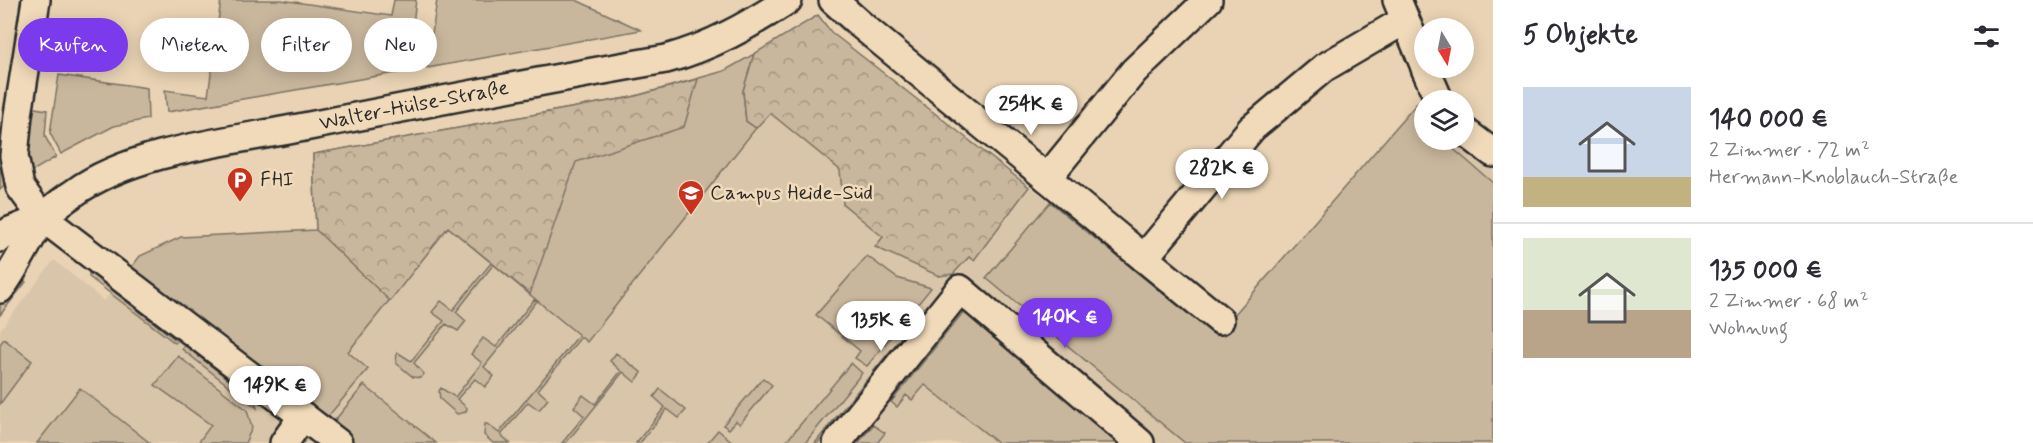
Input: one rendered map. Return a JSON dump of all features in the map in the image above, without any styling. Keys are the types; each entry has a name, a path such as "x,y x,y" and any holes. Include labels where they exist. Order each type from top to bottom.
{"street":[{"path":"36,0 14,156 21,187 43,218 338,443"},
{"name":"Walter-Hülse-Straße","path":"0,238 10,231 43,218 91,182 120,168 151,158 421,104 666,59 729,36 788,0"},
{"path":"833,0 1220,320"},
{"path":"1047,178 1134,71 1208,0"},
{"path":"1144,258 1252,128 1325,67 1401,10 1414,41"},
{"path":"1474,139 1493,153"},
{"name":"Walter-Hülse-Straße","path":"0,289 17,266 43,218"},
{"path":"837,443 960,289 1140,443"},
{"path":"284,443 303,416"}],"shaded area":[{"name":"Campus Heide-Süd","path":"818,15 831,32 858,54 1050,202 1216,336 1414,108 1414,150 1474,150 1474,148 1493,163 1493,443 0,443 0,330 54,260 104,301 140,256 181,237 316,230 313,154 632,97 724,72"}],"green space":[{"path":"221,0 281,0 391,16 394,0 416,0 414,18 364,18 364,72 401,72 167,112 165,90 208,96 211,72 249,72 249,18 219,18"},
{"path":"437,0 576,0 641,30 437,66 437,18 434,18"},
{"path":"818,15 831,32 1029,187 974,260 969,257 953,274 939,276 875,247 883,237 843,204 840,170 770,113 756,128 746,121 743,91 754,54"},
{"path":"754,54 743,91 746,121 756,128 587,342 581,337 538,390 548,399 539,410 528,402 501,435 510,443 493,443 484,435 485,424 499,433 579,335 448,227 348,352 368,369 325,420 130,269 140,256 181,237 316,230 313,154 632,97 724,71"},
{"path":"59,75 147,88 148,119 114,126 61,154 50,133"},
{"path":"698,79 684,127 576,162 530,294 448,227 390,301 316,230 313,154 632,97"},
{"path":"29,107 47,110 45,136 56,157 31,172 24,155"},
{"path":"1414,107 1414,150 1455,150 1493,183 1493,443 1185,443 986,278 1050,202 1216,336"},
{"path":"0,123 6,123 9,181 0,190"},
{"path":"867,256 897,278 931,288 867,366 855,358 860,351 816,315"},
{"path":"491,263 493,265 456,312 466,321 458,331 446,324 414,363 424,374 421,378 413,377 396,363 397,352 411,361 444,321 432,312 441,301 453,310"},
{"path":"89,272 177,341 175,343 89,277"},
{"path":"18,277 26,282 0,315 0,301"},
{"path":"534,300 537,301 484,367 494,376 485,387 475,379 457,399 467,408 466,412 457,414 440,399 441,388 455,397 482,363 471,354 483,338 496,347"},
{"path":"925,308 926,310 874,373 873,372"},
{"path":"965,310 1130,443 998,443 925,385 912,400 906,395 897,407 891,402"},
{"path":"4,339 32,361 0,404 0,344"},
{"path":"185,345 255,401 257,408 182,349"},
{"path":"616,353 642,373 635,382 623,372 566,443 562,443 584,416 574,407 583,395 595,404 621,371 610,361"},
{"path":"178,356 247,410 252,428 245,443 198,443 211,425 155,385"},
{"path":"851,363 862,373 805,443 785,443"},
{"path":"763,378 772,385 740,424 736,421 729,429 723,425"},
{"path":"868,378 870,380 818,443 815,443"},
{"path":"364,385 436,443 354,443 331,425"},
{"path":"80,388 150,443 37,443"},
{"path":"660,389 686,410 679,418 667,409 640,443 636,443 665,407 654,397"},
{"path":"873,425 885,433 877,443 858,443"},
{"path":"718,430 734,443 707,443"}],"place":[{"name":"FHI","path":"240,203"},
{"name":"Campus Heide-Süd","path":"691,216"}]}
